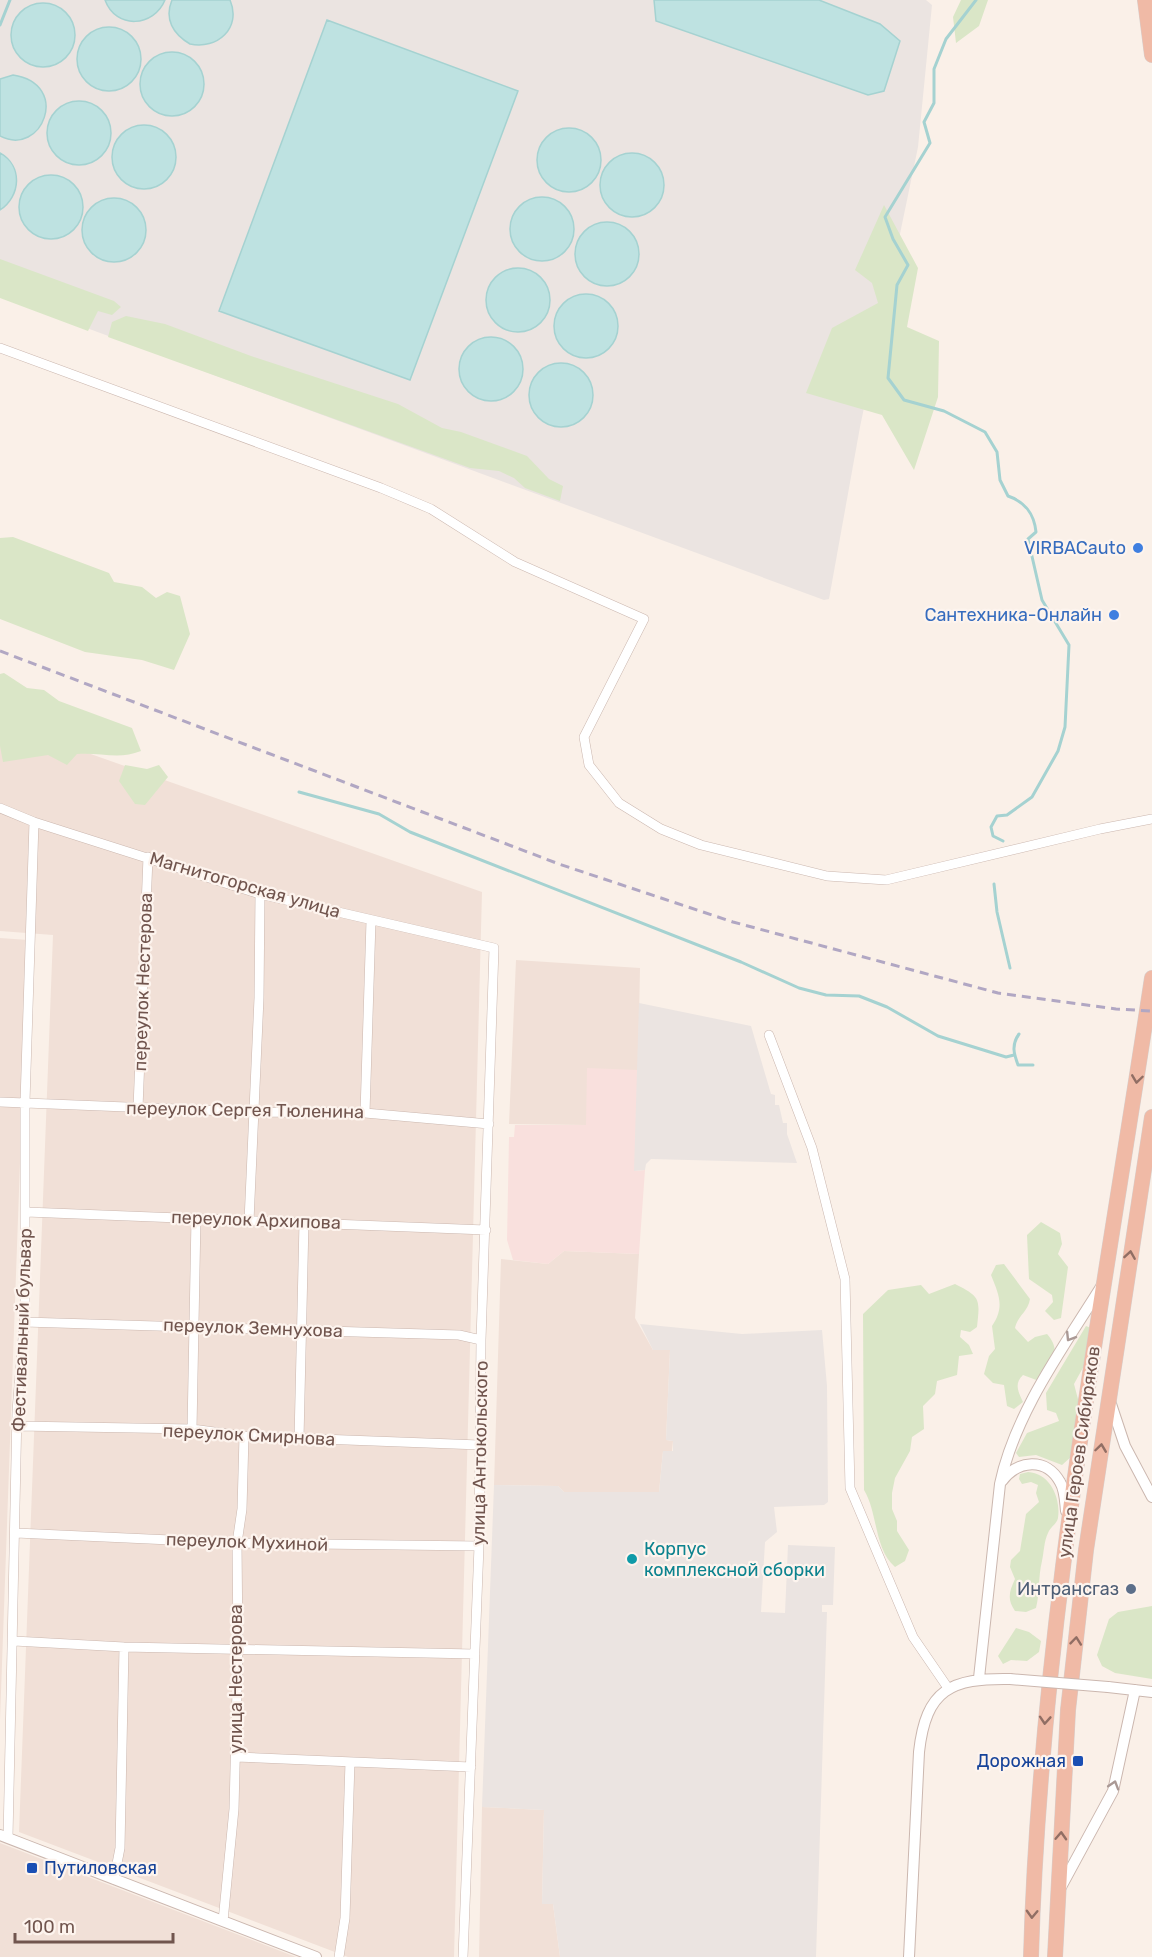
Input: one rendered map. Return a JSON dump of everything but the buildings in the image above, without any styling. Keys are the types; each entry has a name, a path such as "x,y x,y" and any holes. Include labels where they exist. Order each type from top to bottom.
{"highway":[{"path":"1145,0 1152,55"},
{"name":"улица Героев Сибиряков","path":"1031,1957 1046,1711 1101,1287 1128,1142 1152,978"},
{"name":"улица Героев Сибиряков","path":"1055,1957 1068,1710 1086,1550 1152,1118"}],"street":[{"path":"0,348 381,488 431,509 515,562 644,620 584,736 589,765 619,803 662,829 701,845 827,876 886,880 1100,829 1152,819"},
{"name":"Магнитогорская улица","path":"0,808 34,822 260,894 494,948"},
{"name":"Фестивальный бульвар","path":"4,1836 14,1641 18,1426 24,1322 25,1102 34,822"},
{"name":"переулок Нестерова","path":"138,1108 148,857"},
{"path":"249,1221 259,998 260,894"},
{"path":"365,1113 370,921"},
{"name":"улица Антокольского","path":"463,1957 479,1546 481,1340 494,948"},
{"path":"769,1035 812,1148 845,1279 850,1488 913,1637 948,1688"},
{"name":"переулок Сергея Тюленина","path":"0,1102 253,1113 365,1113 489,1124"},
{"name":"переулок Архипова","path":"26,1212 486,1230"},
{"path":"192,1430 196,1218"},
{"path":"299,1439 304,1222"},
{"path":"979,1678 1000,1484 1007,1455 1028,1409 1101,1287"},
{"name":"переулок Земнухова","path":"24,1322 459,1335 481,1340"},
{"path":"1108,1397 1125,1446 1152,1497"},
{"name":"переулок Смирнова","path":"18,1426 192,1430 299,1439 480,1445"},
{"name":"улица Нестерова","path":"223,1921 236,1757 237,1543 242,1509 244,1436"},
{"path":"1000,1484 1009,1472 1024,1464 1038,1464 1052,1472 1061,1483 1064,1493 1069,1530"},
{"name":"переулок Мухиной","path":"16,1533 237,1543 479,1546"},
{"path":"14,1641 124,1647 475,1654"},
{"path":"114,1879 120,1848 124,1647"},
{"path":"909,1957 921,1733 932,1706 948,1688 959,1682 979,1678 1152,1692"},
{"path":"1058,1893 1113,1791 1134,1690"},
{"path":"236,1757 471,1767"},
{"path":"339,1957 345,1918 350,1762"},
{"path":"4,1836 316,1957"}],"shaded area":[{"path":"0,0 926,0 932,5 918,147 860,427 829,599 824,600 0,296"},
{"path":"0,722 482,892 454,1957 348,1957 19,1832 53,935 0,931"},
{"path":"0,938 28,940 0,1720"},
{"path":"516,960 640,968 638,1070 586,1125 509,1124"},
{"path":"639,1003 751,1026 771,1094 775,1095 775,1105 779,1105 783,1123 787,1123 787,1134 797,1163 651,1159 646,1164 645,1170 634,1171"},
{"path":"587,1068 638,1070 635,1171 645,1170 639,1254 564,1251 548,1264 513,1260 507,1240 509,1137 514,1137 515,1125 586,1125"},
{"path":"564,1251 639,1254 635,1318 653,1350 670,1350 666,1440 673,1441 672,1451 663,1451 659,1492 564,1492 558,1486 494,1485 501,1259 548,1264"},
{"path":"640,1324 742,1334 822,1330 827,1386 828,1502 824,1505 774,1507 777,1532 765,1542 761,1612 785,1613 788,1545 835,1547 833,1605 822,1605 822,1612 827,1612 816,1957 560,1957 553,1904 542,1904 544,1810 482,1807 494,1485 558,1486 564,1492 659,1492 663,1451 673,1451 673,1441 666,1440 670,1350 653,1350"},
{"path":"482,1807 544,1810 542,1904 553,1904 560,1957 479,1957"},
{"path":"0,1843 296,1957 0,1957"}],"green space":[{"path":"961,0 988,0 979,26 956,43 953,17"},
{"path":"884,205 918,268 907,327 939,341 938,397 914,470 882,415 806,393 832,328 878,303 872,283 855,270"},
{"path":"0,259 114,301 121,307 112,315 98,311 88,331 0,298"},
{"path":"126,316 165,324 251,356 398,404 442,428 461,432 527,456 549,479 563,486 560,501 525,488 514,478 499,471 470,468 108,337 112,322"},
{"path":"13,537 109,573 114,582 142,587 156,598 167,592 180,596 190,634 174,670 142,660 85,652 0,619 0,538"},
{"path":"4,673 27,688 44,690 59,701 132,728 141,751 125,755 77,754 67,765 48,755 3,762 0,746 0,674"},
{"path":"125,765 147,769 159,765 168,777 145,805 135,804 119,781"},
{"path":"1041,1222 1060,1233 1062,1244 1058,1254 1068,1267 1061,1318 1054,1320 1045,1311 1053,1302 1052,1295 1029,1279 1027,1235"},
{"path":"1004,1264 1030,1299 1015,1328 1028,1342 1035,1337 1047,1334 1052,1340 1055,1352 1054,1358 1039,1381 1023,1375 1020,1378 1018,1388 1023,1402 1014,1409 1007,1406 1004,1385 993,1383 984,1374 989,1356 995,1349 992,1326 1000,1307 991,1275 996,1265"},
{"path":"955,1284 970,1292 977,1300 977,1327 970,1332 961,1330 960,1337 969,1345 973,1354 959,1356 957,1375 937,1381 935,1394 923,1406 924,1429 912,1437 910,1451 895,1478 892,1509 897,1521 897,1531 909,1550 905,1561 895,1567 883,1551 872,1509 864,1490 863,1314 888,1290 921,1285 929,1294"},
{"path":"1086,1326 1091,1328 1085,1364 1074,1384 1079,1403 1072,1456 1062,1465 1036,1455 1019,1457 1016,1453 1027,1433 1059,1421 1056,1413 1047,1410 1046,1393"},
{"path":"1036,1473 1048,1482 1056,1495 1058,1510 1057,1520 1046,1539 1036,1608 1026,1612 1015,1611 1011,1603 1010,1592 1015,1579 1010,1567 1011,1560 1020,1551 1026,1514 1039,1502 1036,1493 1038,1485 1031,1482 1022,1484 1019,1479 1020,1474"},
{"path":"1152,1606 1152,1679 1115,1673 1102,1666 1097,1655 1109,1619 1118,1612"},
{"path":"1016,1628 1029,1632 1041,1641 1039,1652 1027,1661 1011,1660 1003,1664 998,1656"}],"water":[{"path":"105,0 165,0 153,16 135,21 117,16 110,10"},
{"path":"172,0 230,0 233,20 230,28 225,35 209,44 190,44 179,36 172,25 169,13"},
{"path":"654,0 819,0 880,24 900,41 884,91 868,95 656,21"},
{"path":"43,3 55,5 66,12 73,23 75,35 73,47 66,58 55,65 43,67 31,65 20,58 13,47 11,35 13,23 20,12 31,5"},
{"path":"327,20 518,91 410,380 219,311"},
{"path":"109,27 121,29 132,36 139,47 141,59 139,71 132,82 121,89 109,91 97,89 86,82 79,71 77,59 79,47 86,36 97,29"},
{"path":"172,52 184,54 195,61 202,72 204,84 202,96 195,107 184,114 172,116 160,114 149,107 142,96 140,84 142,72 149,61 160,54"},
{"path":"13,75 31,81 42,91 46,104 44,117 38,129 28,137 15,140 0,136 0,79"},
{"path":"79,101 91,103 102,110 109,121 111,133 109,145 102,156 91,163 79,165 67,163 56,156 49,145 47,133 49,121 56,110 67,103"},
{"path":"144,125 156,127 167,134 174,145 176,157 174,169 167,180 156,187 144,189 132,187 121,180 114,169 112,157 114,145 121,134 132,127"},
{"path":"569,128 581,130 592,137 599,148 601,160 599,172 592,183 581,190 569,192 557,190 546,183 539,172 537,160 539,148 546,137 557,130"},
{"path":"0,153 13,165 16,181 12,197 0,210"},
{"path":"632,153 644,155 655,162 662,173 664,185 662,197 655,208 644,215 632,217 620,215 609,208 602,197 600,185 602,173 609,162 620,155"},
{"path":"51,175 63,177 74,184 81,195 83,207 81,219 74,230 63,237 51,239 39,237 28,230 21,219 19,207 21,195 28,184 39,177"},
{"path":"542,197 554,199 565,206 572,217 574,229 572,241 565,252 554,259 542,261 530,259 519,252 512,241 510,229 512,217 519,206 530,199"},
{"path":"114,198 126,200 137,207 144,218 146,230 144,242 137,253 126,260 114,262 102,260 91,253 84,242 82,230 84,218 91,207 102,200"},
{"path":"607,222 619,224 630,231 637,242 639,254 637,266 630,277 619,284 607,286 595,284 584,277 577,266 575,254 577,242 584,231 595,224"},
{"path":"518,268 530,270 541,277 548,288 550,300 548,312 541,323 530,330 518,332 506,330 495,323 488,312 486,300 488,288 495,277 506,270"},
{"path":"586,294 598,296 609,303 616,314 618,326 616,338 609,349 598,356 586,358 574,356 563,349 556,338 554,326 556,314 563,303 574,296"},
{"path":"491,337 503,339 514,346 521,357 523,369 521,381 514,392 503,399 491,401 479,399 468,392 461,381 459,369 461,357 468,346 479,339"},
{"path":"561,363 573,365 584,372 591,383 593,395 591,407 584,418 573,425 561,427 549,425 538,418 531,407 529,395 531,383 538,372 549,365"}],"waterway":[{"path":"0,25 10,0"},
{"path":"976,0 946,39 934,69 934,103 924,122 930,143 885,217 893,239 908,265 897,285 888,378 904,400 944,411 985,432 997,452 1000,480 1008,496 1024,505 1033,519 1036,532 1028,539 1042,600 1069,645 1065,727 1058,751 1032,797 1007,815 997,816 991,827 993,836 1003,841"},
{"path":"299,792 379,814 410,832 741,962 799,988 826,995 859,996 887,1007 938,1036 1006,1057 1014,1055"},
{"path":"994,884 997,912 1010,968"},
{"path":"1019,1034 1014,1046 1018,1065 1033,1065"}],"railway":[{"path":"0,651 559,864 733,922 998,993 1116,1009 1152,1011"}],"place":[{"name":"VIRBACauto","path":"1138,548"},
{"name":"Сантехника-Онлайн","path":"1114,615"},
{"name":"Корпус комплексной сборки","path":"632,1559"},
{"name":"Интрансгаз","path":"1131,1589"},
{"name":"Дорожная","path":"1078,1761"},
{"name":"Путиловская","path":"32,1868"}]}
